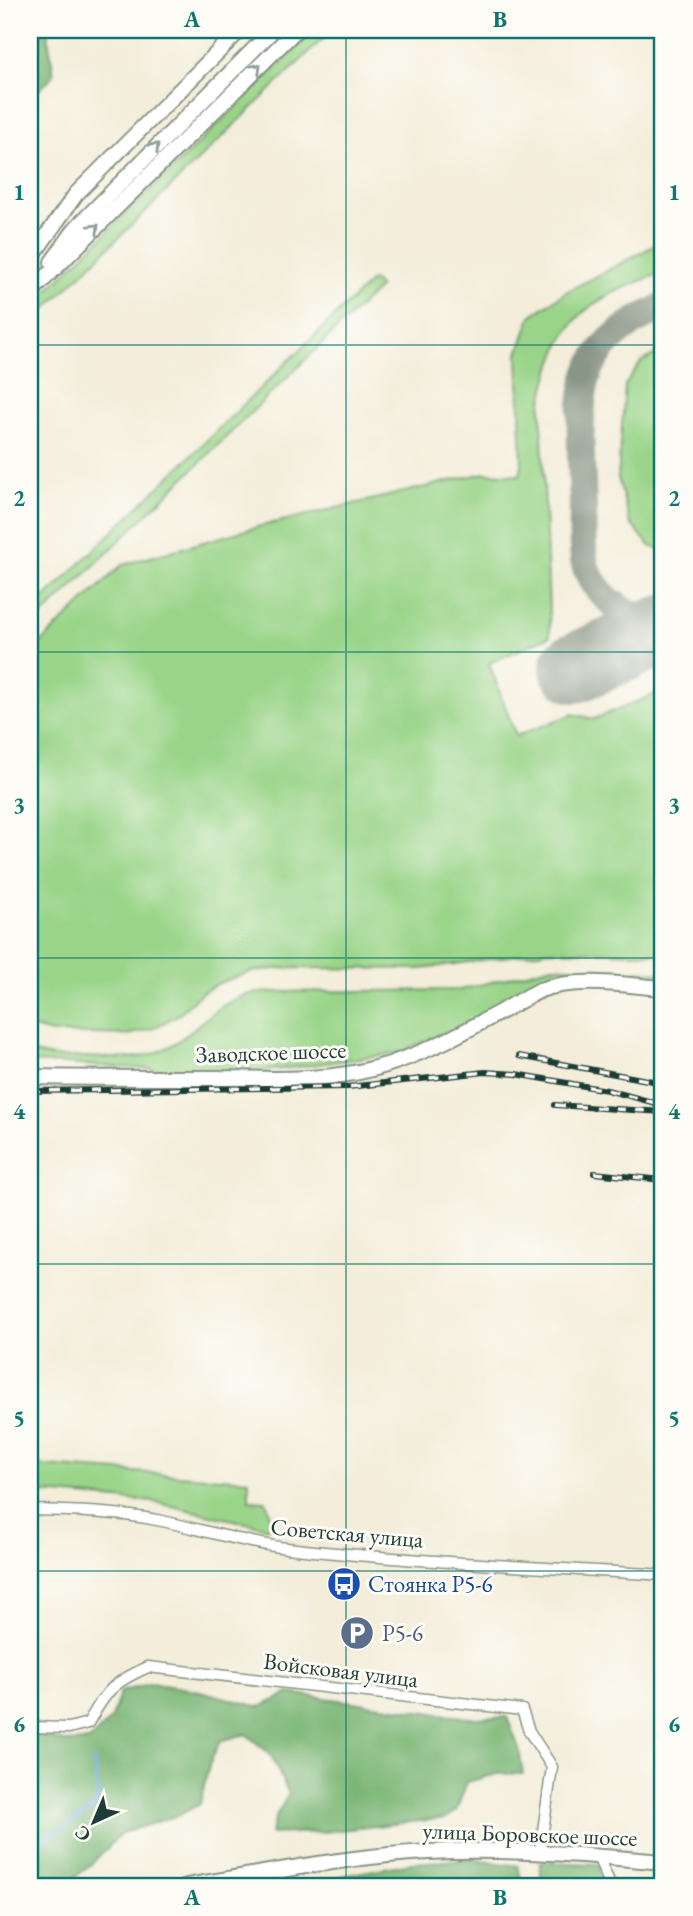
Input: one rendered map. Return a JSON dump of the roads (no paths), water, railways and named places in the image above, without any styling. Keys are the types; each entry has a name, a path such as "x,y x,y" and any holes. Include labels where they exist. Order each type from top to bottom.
{"street":[{"path":"30,259 76,194 240,30"},
{"path":"30,292 77,227 273,30"},
{"path":"30,292 296,30"},
{"name":"Заводское шоссе","path":"30,1077 288,1079 347,1074 408,1057 466,1031 552,986 575,983 663,988"},
{"name":"Советская улица","path":"30,1510 85,1511 160,1521 246,1542 286,1548 663,1575"},
{"name":"Войсковая улица","path":"30,1727 69,1728 88,1723 107,1691 128,1676 148,1667 523,1710 529,1731 552,1767 540,1853"},
{"name":"улица Боровское шоссе","path":"187,1886 372,1857 438,1851 540,1853 663,1862"},
{"path":"598,1857 611,1886"}],"waterway":[{"path":"30,1839 46,1838 94,1808 99,1793 93,1760"}],"railway":[{"path":"519,1056 663,1083"},
{"path":"30,1091 348,1087 485,1072 516,1074 607,1090 663,1105"},
{"path":"555,1105 663,1112"},
{"path":"594,1173 663,1180"}],"place":[{"name":"Стоянка Р5-6","path":"344,1584"},
{"name":"Р5-6","path":"357,1633"}]}
